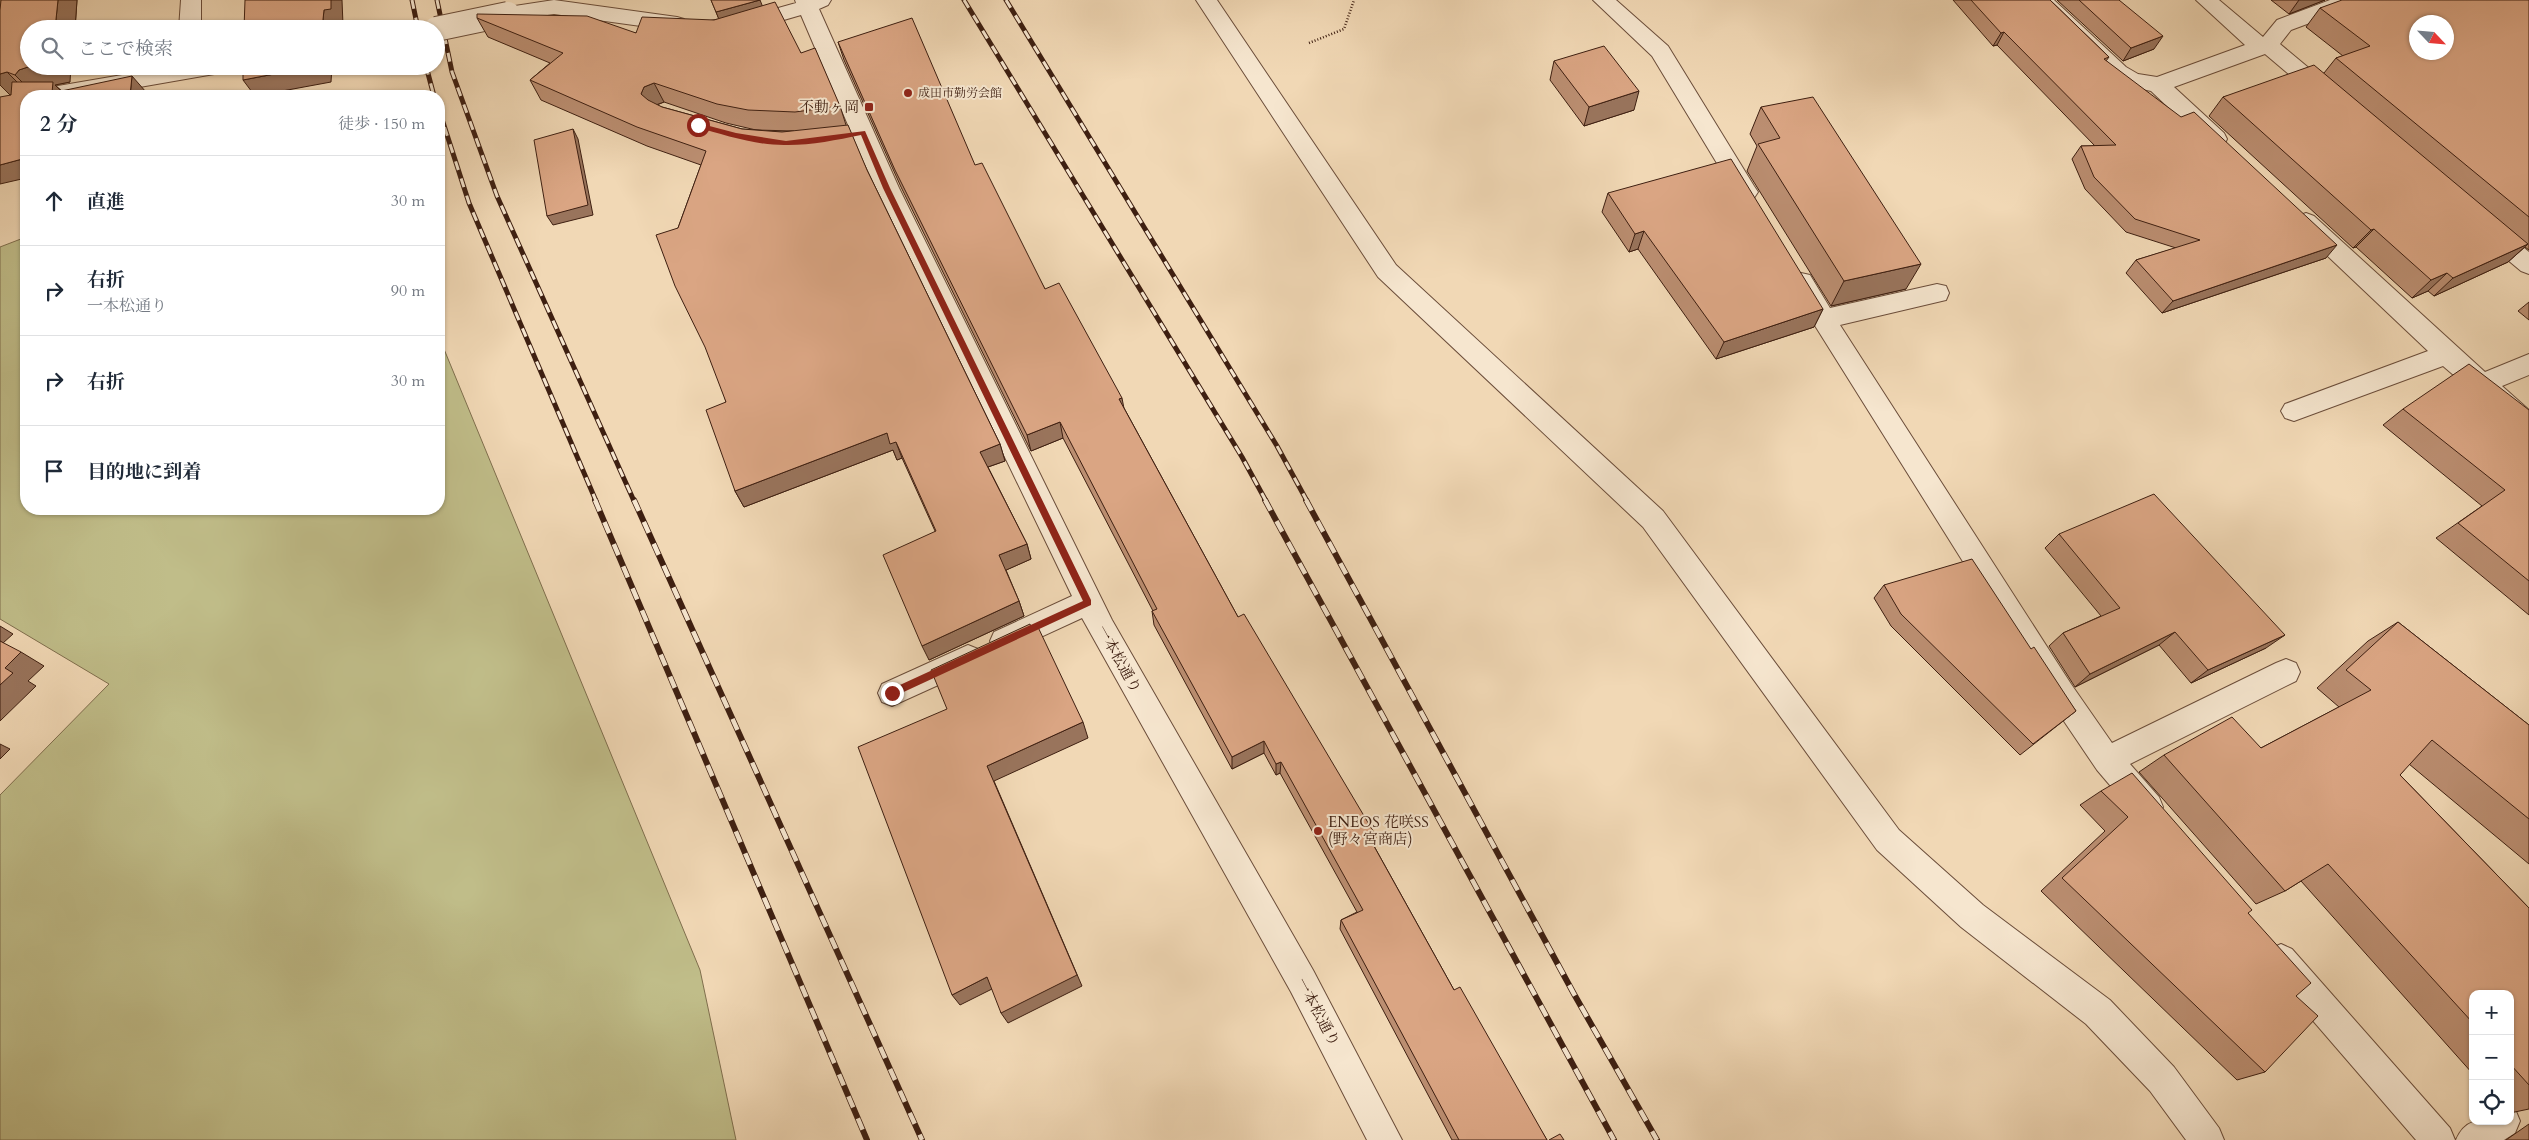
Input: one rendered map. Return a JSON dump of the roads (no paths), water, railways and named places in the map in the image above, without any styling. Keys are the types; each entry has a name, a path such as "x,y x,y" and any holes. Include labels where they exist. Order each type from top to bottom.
{"street":[{"path":"190,20 191,0"},
{"path":"1206,0 1387,271 1653,519 1888,840 1972,916 2098,1012 2162,1079 2207,1140"},
{"path":"1603,0 1660,51 1757,210"},
{"path":"2041,0 2118,72 2132,80 2158,84 2264,46 2284,25 2351,0"},
{"path":"2206,0 2342,108"},
{"path":"732,28 811,2"},
{"name":"一本松通り","path":"811,2 854,134 891,197 1088,602 1302,981 1385,1140"},
{"path":"445,27 554,7 692,26"},
{"path":"78,90 156,75"},
{"path":"2158,84 2231,152"},
{"path":"2289,207 2447,354 2529,425"},
{"path":"2469,215 2529,265"},
{"path":"1788,261 2061,693 2107,760 2165,827"},
{"path":"1823,319 1937,293"},
{"path":"2294,411 2447,354"},
{"path":"2482,384 2529,364"},
{"path":"892,693 1088,602"},
{"path":"2107,760 2286,672"},
{"path":"2262,939 2438,1140"},
{"path":"2514,1113 2529,1104"},
{"path":"2473,1140 2497,1125"}],"railway":[{"path":"412,0 416,20"},
{"path":"437,0 441,20"},
{"path":"964,0 1242,457 1266,501"},
{"path":"1006,0 1277,446 1307,501"},
{"path":"445,38 452,72 497,196 634,501"},
{"path":"428,75 432,90"},
{"path":"445,129 469,203 596,501"},
{"path":"595,500 867,1140"},
{"path":"634,500 922,1140"},
{"path":"1265,500 1614,1140"},
{"path":"1306,500 1574,994 1657,1140"}],"place":[{"name":"成田市勤労会館","path":"908,93"},
{"name":"不動ヶ岡","path":"869,107"},
{"name":"ENEOS 花咲SS (野々宮商店)","path":"1318,831"}]}
